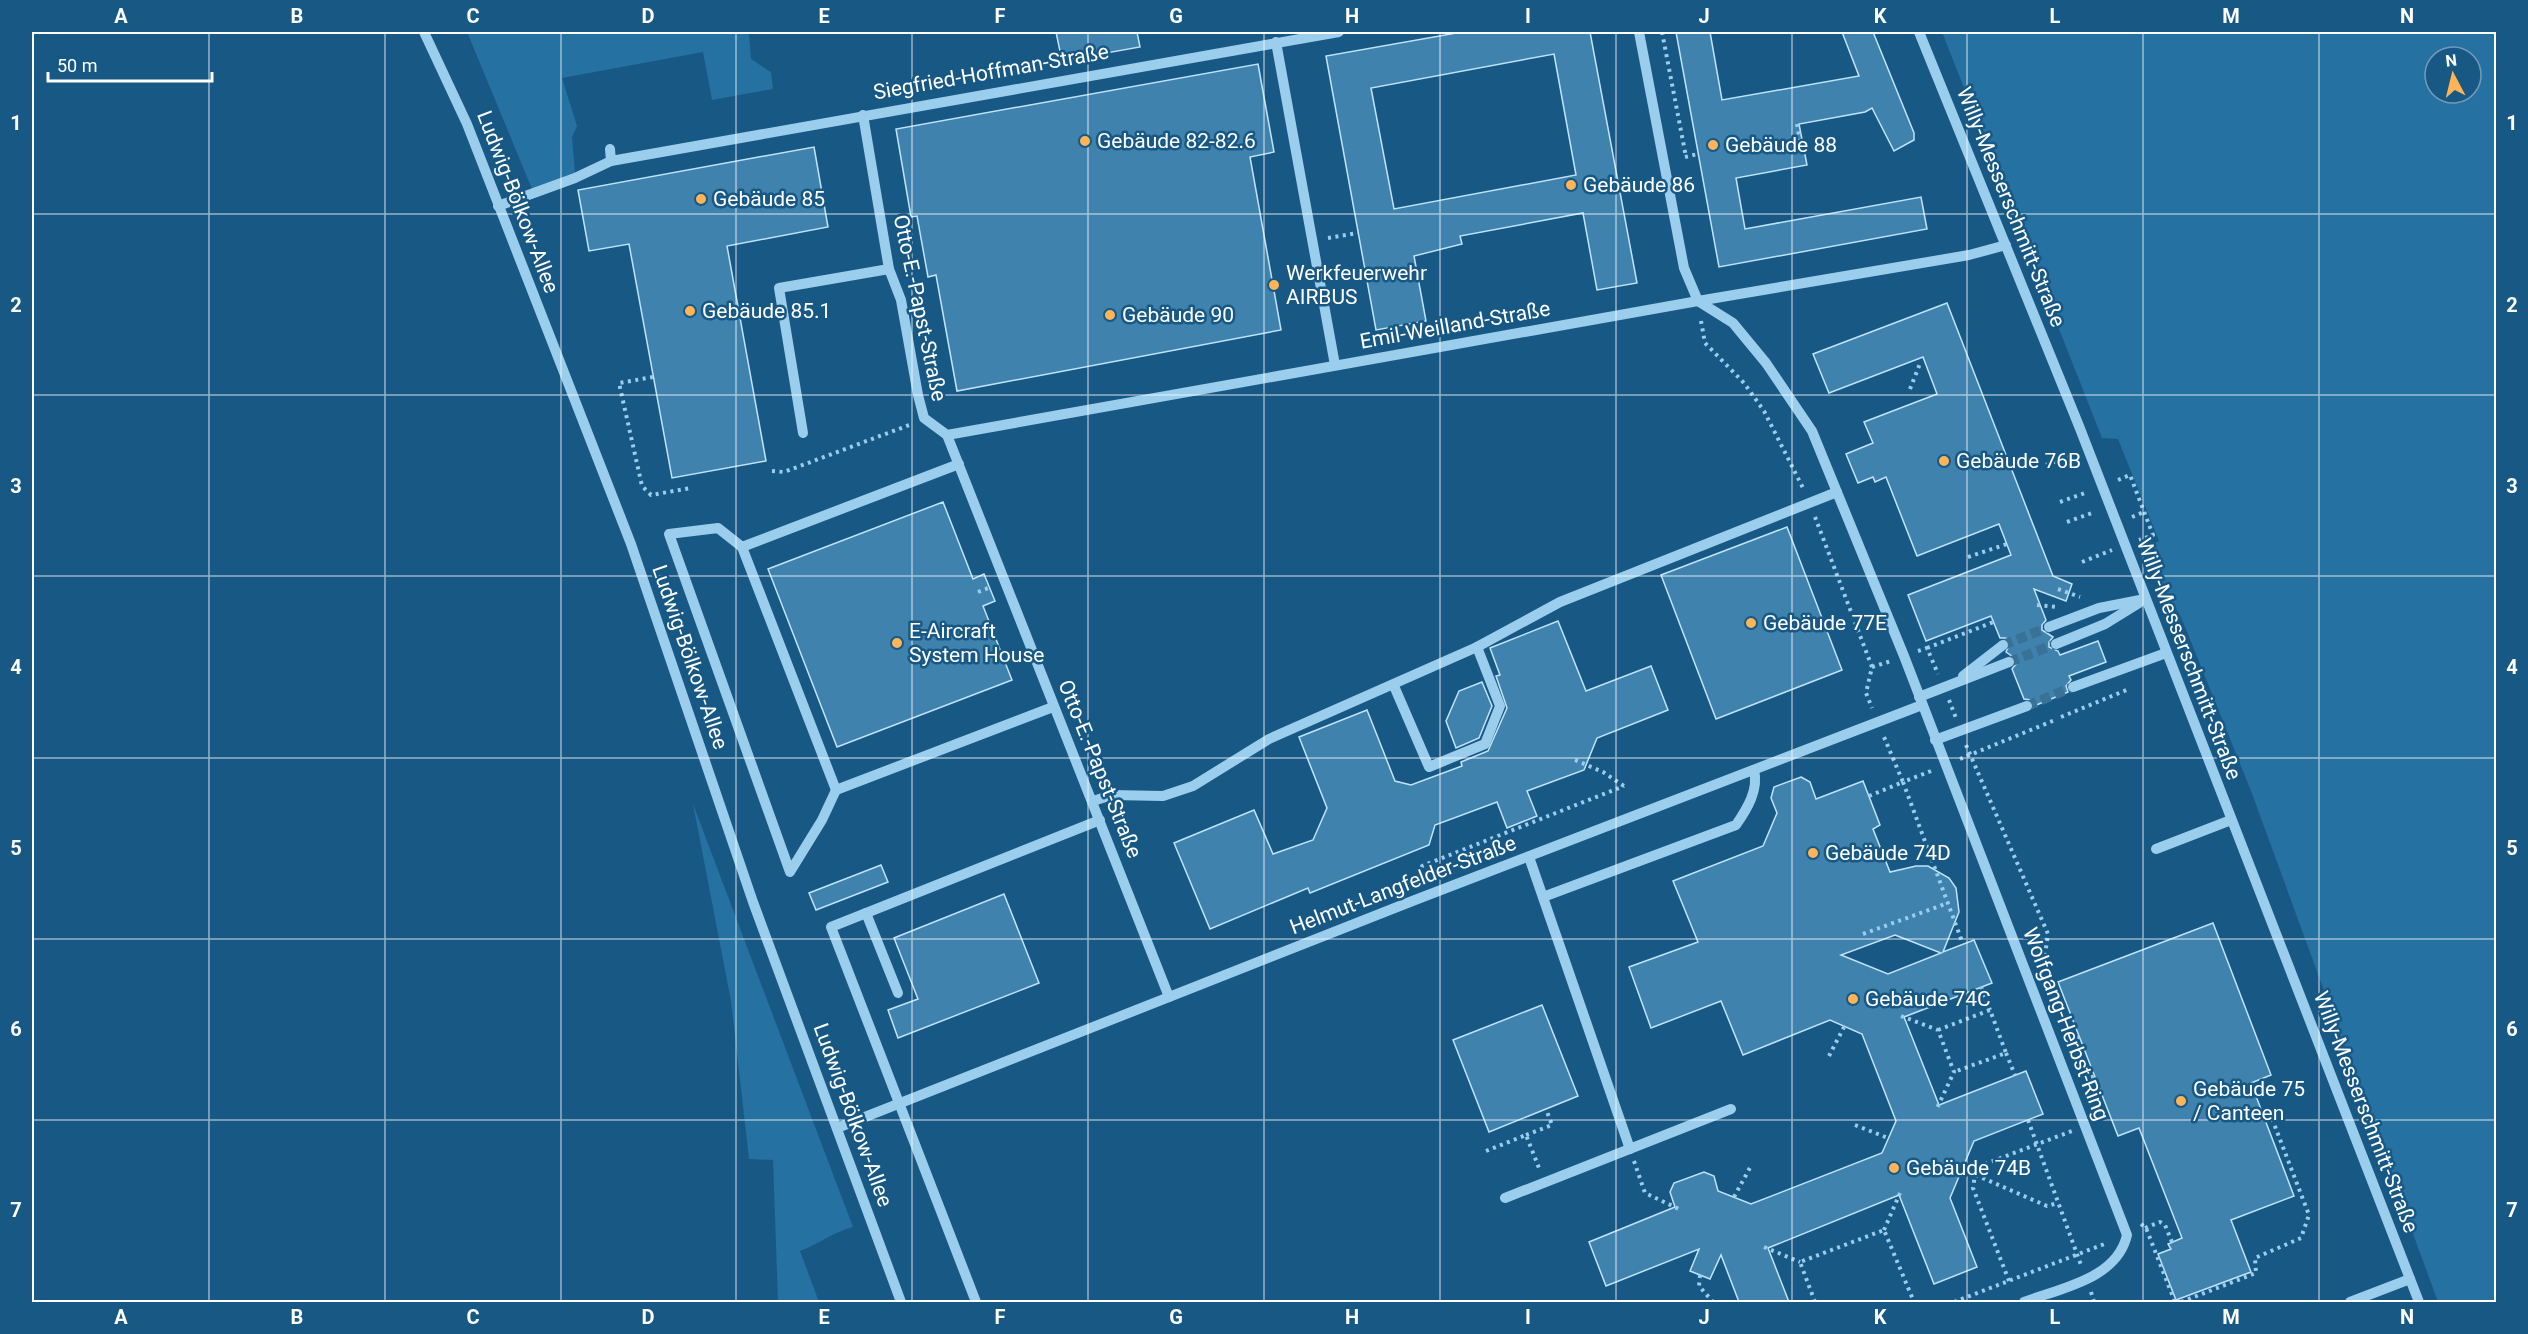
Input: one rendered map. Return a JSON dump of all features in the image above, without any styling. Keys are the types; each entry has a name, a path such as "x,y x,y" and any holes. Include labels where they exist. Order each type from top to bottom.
{"street":[{"name":"Ludwig-Bölkow-Allee","path":"424,32 467,124 631,543 753,902 901,1302"},
{"name":"Siegfried-Hoffman-Straße","path":"498,206 575,178 611,161 1339,32"},
{"path":"1639,32 1684,268 1698,301"},
{"name":"Willy-Messerschmitt-Straße","path":"1919,32 2006,245 2419,1302"},
{"path":"1276,42 1335,366"},
{"name":"Otto-E.-Papst-Straße","path":"863,115 889,269 902,300 924,418 947,435 1169,997"},
{"path":"609,149 611,161"},
{"name":"Emil-Weilland-Straße","path":"947,435 1969,255 2006,245"},
{"path":"802,433 779,288 889,269"},
{"name":"Wolfgang-Herbst-Ring","path":"1698,301 1733,323 1772,372 1812,432 1905,656 1920,701 2127,1235"},
{"path":"742,548 959,464"},
{"path":"1093,801 1112,795 1163,796 1180,791 1269,739 1394,686 1477,647 1560,602 1838,492"},
{"path":"836,790 742,548 718,528 669,534 790,872 822,820 836,790 1053,707"},
{"path":"2049,627 2099,608 2145,599"},
{"path":"2056,644 2105,624 2145,599"},
{"path":"1948,686 2003,645"},
{"path":"1394,686 1429,767 1485,744 1500,706 1477,647"},
{"path":"2073,687 2166,653"},
{"path":"1948,686 2009,662"},
{"name":"Helmut-Langfelder-Straße","path":"837,1128 1415,900 1878,723 1948,686"},
{"path":"1935,740 2027,706"},
{"path":"1543,897 1736,825 1747,810 1757,783 1754,770"},
{"path":"976,1302 831,927 1100,820"},
{"path":"2156,849 2231,820"},
{"path":"1529,857 1630,1149"},
{"path":"866,913 898,993"},
{"path":"1505,1198 1731,1109"},
{"path":"2024,1302 2086,1279 2108,1268 2123,1251 2127,1235"},
{"path":"2350,1302 2410,1279"}],"path":[{"path":"1662,32 1686,157"},
{"path":"1797,124 1800,141"},
{"path":"1312,240 1358,233"},
{"path":"1698,301 1705,343 1744,383 1764,411 1797,474 1872,667 1866,693 1903,782 1963,944"},
{"path":"1910,389 1921,361"},
{"path":"653,377 619,383 642,486 651,495 692,488"},
{"path":"772,471 784,472 924,418"},
{"path":"2046,465 2074,455"},
{"path":"2118,480 2130,475 2153,535"},
{"path":"2060,502 2088,492"},
{"path":"2067,522 2095,512"},
{"path":"2133,517 2144,512"},
{"path":"1968,557 2007,544"},
{"path":"2058,590 2080,597"},
{"path":"1872,667 1996,621"},
{"path":"1927,648 1948,686 1970,754 2048,934 2042,977"},
{"path":"2061,717 2129,689"},
{"path":"1869,796 2055,720"},
{"path":"1415,900 1422,866 1624,786 1603,772 1575,760"},
{"path":"1863,934 1948,903"},
{"path":"1981,987 2015,1075"},
{"path":"1901,1016 1938,1030 1990,1010"},
{"path":"1829,1056 1844,1027"},
{"path":"1938,1030 1954,1072"},
{"path":"2063,1030 2071,1051"},
{"path":"2067,1041 2079,1037"},
{"path":"1937,1108 1954,1072 2006,1053"},
{"path":"2079,1070 2086,1090"},
{"path":"2082,1080 2095,1076"},
{"path":"1486,1151 1552,1125 1546,1109"},
{"path":"2181,1302 2256,1273 2255,1258 2301,1238 2309,1215 2271,1116 2264,1118"},
{"path":"2028,1120 2086,1279"},
{"path":"1855,1125 1888,1138"},
{"path":"2008,1281 1973,1188 1975,1175 1986,1164 2084,1126"},
{"path":"1526,1135 1545,1182"},
{"path":"1630,1149 1645,1193 1679,1209"},
{"path":"2281,1161 2288,1158"},
{"path":"1948,1163 2048,1206 2058,1203"},
{"path":"1734,1197 1752,1164"},
{"path":"1764,1247 1800,1262 1884,1230 1900,1193"},
{"path":"2137,1221 2146,1228 2175,1302"},
{"path":"1954,1302 2160,1222 2165,1225 2172,1242"},
{"path":"1884,1230 1914,1302"},
{"path":"1800,1262 1815,1302"},
{"path":"1700,1275 1699,1286 1713,1302"}],"shaded area":[{"path":"467,32 764,32 749,34 751,59 771,72 773,89 712,100 703,52 562,78 577,126 572,137 575,173 532,189"},
{"path":"1942,32 2496,32 2496,1302 2438,1302 2251,791 2181,617 2155,574 2144,548 2159,541 2118,439 2102,438"},
{"path":"693,804 853,1227 800,1251 819,1302 778,1302 773,1160 749,1159 731,1001"}],"building":[{"path":"1056,32 1137,32 1140,47 1062,61"},
{"name":"Gebäude 86","path":"1462,32 1590,32 1637,283 1597,290 1583,213 1460,236 1462,244 1414,256 1426,321 1376,330 1326,56","holes":["1554,54 1576,175 1394,209 1371,88"]},
{"name":"Gebäude 88","path":"1676,32 1710,32 1722,100 1859,76 1842,32 1873,32 1914,133 1914,140 1894,151 1872,108 1865,112 1799,124 1807,165 1736,178 1745,229 1921,197 1927,229 1719,267"},
{"path":"1258,64 1274,152 1250,157 1281,330 957,391 936,275 928,277 917,216 911,217 896,129"},
{"path":"814,147 828,227 727,246 766,461 672,478 629,244 589,251 578,190"},
{"path":"1947,303 2053,576 2072,584 2066,601 2034,589 2046,620 2042,625 2042,630 2053,637 2049,642 2049,647 2058,651 2060,655 2098,641 2106,662 2069,676 2071,680 2066,686 2068,692 2034,706 2031,700 2024,699 2012,669 2016,664 2016,659 2006,652 2010,643 2006,638 2000,638 1991,616 1926,641 1908,595 2011,555 1999,524 1917,556 1886,477 1875,482 1873,477 1858,483 1846,454 1873,443 1864,422 1937,394 1923,357 1829,393 1813,354"},
{"name":"E-Aircraft System House","path":"943,502 973,579 984,574 995,601 983,606 1012,680 837,747 768,569"},
{"name":"Gebäude 77E","path":"1787,527 1842,670 1716,719 1661,575"},
{"path":"1558,621 1586,691 1651,666 1668,710 1597,738 1584,770 1527,791 1537,816 1507,828 1497,802 1435,825 1429,845 1310,893 1308,888 1210,929 1174,843 1254,810 1273,854 1313,840 1327,808 1299,737 1367,710 1395,781 1411,785 1462,766 1461,762 1488,751 1507,708 1496,676 1500,675 1490,648"},
{"path":"1482,682 1492,706 1479,738 1456,748 1446,721 1459,691"},
{"path":"1801,777 1810,782 1816,799 1863,781 1880,825 1873,829 1890,872 1916,866 1928,866 1949,878 1956,888 1959,912 1943,952 1974,940 1992,983 1904,1017 1939,1105 2026,1071 2043,1114 1974,1141 1950,1198 1977,1267 1934,1284 1899,1195 1768,1248 1789,1302 1739,1302 1721,1255 1710,1279 1690,1271 1699,1249 1606,1286 1589,1242 1675,1207 1670,1192 1674,1183 1704,1172 1714,1176 1718,1191 1751,1204 1882,1153 1896,1121 1862,1034 1830,1020 1743,1055 1721,1001 1651,1028 1629,967 1698,942 1673,881 1763,846 1777,813 1771,798 1774,787","holes":["1895,935 1941,953 1888,974 1841,955"]},
{"path":"881,865 888,882 816,910 809,893"},
{"path":"1004,894 1039,983 898,1038 888,1010 918,999 894,938"},
{"name":"Gebäude 75 / Canteen","path":"2213,923 2271,1075 2251,1083 2294,1196 2231,1220 2251,1272 2176,1300 2158,1254 2171,1249 2168,1244 2182,1238 2139,1128 2118,1136 2058,982"},
{"path":"1542,1005 1578,1096 1489,1132 1453,1040"}],"tunnel":[{"path":"2003,645 2049,627"},
{"path":"2009,662 2056,644"},
{"path":"2027,706 2073,687"}],"place":[{"name":"Gebäude 82-82.6","path":"1085,141"},
{"name":"Gebäude 88","path":"1713,145"},
{"name":"Gebäude 86","path":"1571,185"},
{"name":"Gebäude 85","path":"701,199"},
{"name":"Werkfeuerwehr AIRBUS","path":"1274,285"},
{"name":"Gebäude 85.1","path":"690,311"},
{"name":"Gebäude 90","path":"1110,315"},
{"name":"Gebäude 76B","path":"1944,461"},
{"name":"Gebäude 77E","path":"1751,623"},
{"name":"E-Aircraft System House","path":"897,643"},
{"name":"Gebäude 74D","path":"1813,853"},
{"name":"Gebäude 74C","path":"1853,999"},
{"name":"Gebäude 75 / Canteen","path":"2181,1101"},
{"name":"Gebäude 74B","path":"1894,1168"}]}
